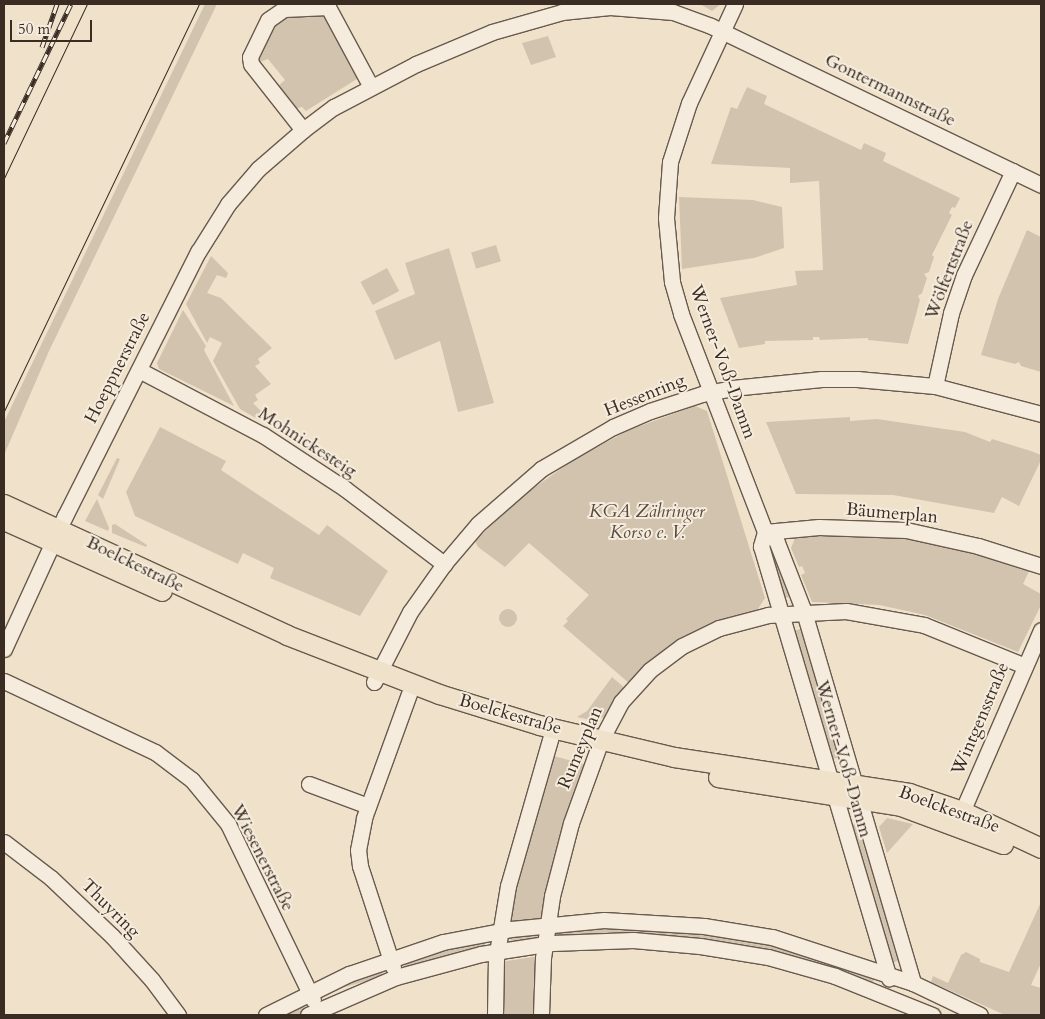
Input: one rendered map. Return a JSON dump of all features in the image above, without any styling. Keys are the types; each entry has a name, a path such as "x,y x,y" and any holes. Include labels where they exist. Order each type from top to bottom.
{"main road":[{"name":"Boelckestraße","path":"4,504 56,535"},
{"name":"Boelckestraße","path":"4,520 56,535 204,598 409,694 599,745 752,776 856,791 913,809 959,818 1041,848"},
{"name":"Boelckestraße","path":"376,677 552,733"},
{"name":"Boelckestraße","path":"959,818 1041,860"}],"street":[{"name":"Werner-Voß-Damm","path":"735,4 679,127 670,162 666,201 667,244 675,296 765,532 776,540 804,612 856,791 900,991"},
{"path":"303,130 251,64 250,57 268,20 284,9 328,7 371,87"},
{"name":"Hoeppnerstraße","path":"4,649 56,535 198,252 224,210 258,169 303,130 371,87 492,32 560,8 610,7 652,9 688,16 722,31"},
{"name":"Gontermannstraße","path":"722,31 1041,185"},
{"name":"Wölfertstraße","path":"935,386 951,314 964,275 1013,171"},
{"name":"Mohnickesteig","path":"138,370 263,435 344,488 444,564"},
{"name":"Hessenring","path":"376,677 410,612 444,564 478,524 541,469 614,427 650,411 712,392 822,379 935,386 1041,414"},
{"name":"Bäumerplan","path":"765,532 819,527 906,530 978,546 1041,566"},
{"name":"Werner-Voß-Damm","path":"765,532 761,546 886,973"},
{"path":"804,612 846,611 911,621 961,638 1025,666"},
{"name":"Rumeyplan","path":"541,1015 545,944 566,840 599,745 621,702 650,670 682,646 719,628 781,613 804,612"},
{"name":"Wintgensstraße","path":"959,818 1041,630"},
{"name":"Wiesenerstraße","path":"4,680 155,752 192,780 228,824 309,991 315,1013"},
{"path":"396,977 360,866 358,850 368,806 409,694"},
{"name":"Rumeyplan","path":"495,1015 497,951 515,854 552,733"},
{"path":"309,784 368,806"},
{"name":"Thuyring","path":"4,842 51,878 112,936 152,980 178,1015"},
{"path":"266,1015 309,991 390,958 443,942 500,930 548,924 614,920 704,926 807,946 886,973 900,991 918,1008 932,1015"},
{"path":"315,1013 396,977 497,951 545,944 633,940 739,951 900,991 954,1010 980,1015"}],"green space":[{"path":"205,4 217,4 49,351 4,455 4,422"},
{"path":"700,4 721,4 712,11"},
{"path":"323,11 360,77 306,111 302,107 293,109 276,88 285,80 268,59 257,63 255,57 269,23 285,12"},
{"path":"548,36 556,57 531,65 522,43"},
{"path":"747,87 767,96 764,104 861,150 864,143 886,153 883,161 960,198 955,208 952,207 949,213 952,215 932,255 934,257 929,272 924,274 927,278 922,293 918,296 920,300 908,344 868,340 868,338 820,340 819,337 813,337 813,340 765,341 765,344 739,348 720,298 797,285 795,271 823,270 819,181 790,183 790,168 711,164 731,107 737,109"},
{"path":"679,197 753,200 782,207 784,248 754,258 682,269"},
{"path":"1027,230 1041,237 1041,372 1021,366 1019,362 1015,364 981,355 998,299"},
{"path":"496,245 501,261 476,269 471,253"},
{"path":"449,248 494,403 458,412 440,341 395,360 375,311 415,294 405,263"},
{"path":"211,256 228,273 226,278 217,275 207,293 221,298 272,348 258,359 260,363 255,366 271,384 255,395 258,400 253,403 266,416 261,421 240,409 213,361 222,343 210,337 207,343 186,304"},
{"path":"387,268 399,291 373,305 361,282"},
{"path":"183,310 206,346 204,350 234,406 159,369 157,363"},
{"name":"KGA Zähringer Korso e. V.","path":"695,406 707,411 765,598 756,612 630,684 563,626 568,621 566,619 589,595 529,543 505,567 478,547 475,541 521,497 572,461 629,430"},
{"path":"850,417 850,421 877,419 965,432 990,442 992,439 1031,451 1041,455 1041,460 1019,506 1002,497 994,513 893,495 796,494 766,422"},
{"path":"160,427 226,461 221,470 319,535 327,525 388,571 360,616 270,578 274,568 243,553 238,564 135,516 126,492"},
{"path":"117,458 120,459 103,499 98,495"},
{"path":"97,499 109,528 108,531 85,521"},
{"path":"115,524 147,545 146,547 112,533 112,525"},
{"path":"797,533 894,533 1031,567 1023,584 1041,594 1041,605 1018,652 925,615 879,605 812,602 801,575 805,573 802,566 799,567 791,548"},
{"path":"769,540 793,596 781,599 766,543"},
{"path":"508,609 514,612 517,618 514,624 508,627 502,624 499,618 502,612"},
{"path":"804,628 841,757 827,761 791,632"},
{"path":"612,677 626,689 607,717 590,720 577,717 587,711"},
{"path":"550,755 587,765 543,929 506,919"},
{"path":"887,818 913,824 887,853 879,827"},
{"path":"850,823 857,825 901,960 888,964"},
{"path":"1041,902 1041,963 1031,985 1041,988 1041,1015 1005,1015 931,982 933,976 948,983 961,955 966,952 980,959 980,962 1009,972"},
{"path":"592,925 744,936 876,974 872,985 800,961 555,939 554,928"},
{"path":"538,930 539,941 511,943 510,932"},
{"path":"484,938 486,948 406,969 402,958"},
{"path":"540,956 538,1015 499,1015 500,962"},
{"path":"380,966 383,977 322,993 319,982"},
{"path":"300,1001 306,1011 297,1015 275,1015"}],"tram line":[{"path":"4,178 87,4"},
{"path":"4,411 199,4"}],"railway":[{"path":"42,47 57,4"},
{"path":"4,143 71,4"}]}
